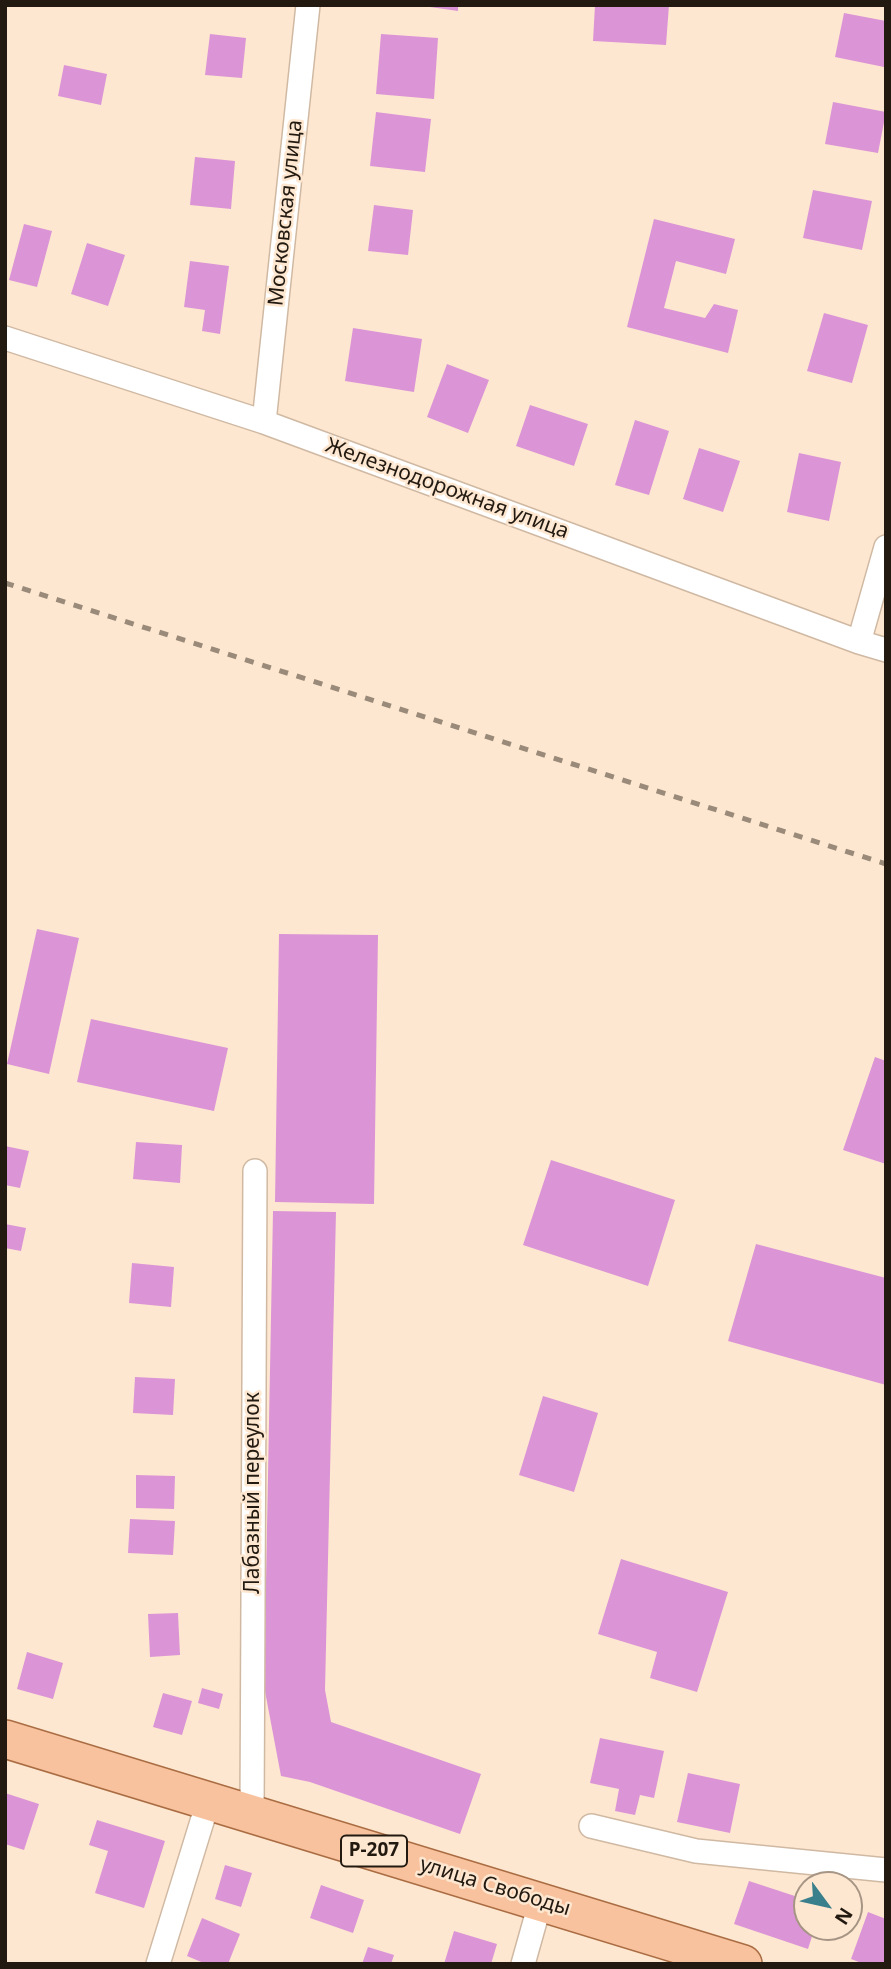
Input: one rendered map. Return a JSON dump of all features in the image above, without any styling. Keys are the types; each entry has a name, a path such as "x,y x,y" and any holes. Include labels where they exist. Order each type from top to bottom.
{"main road":[{"name":"улица Свободы","path":"5,1739 541,1900 743,1964"}],"street":[{"name":"Московская улица","path":"264,422 308,5"},
{"name":"Железнодорожная улица","path":"5,338 264,422 886,650"},
{"path":"859,642 886,547"},
{"name":"Лабазный переулок","path":"252,1815 254,1171"},
{"path":"158,1964 208,1802"},
{"path":"591,1826 696,1851 886,1870"},
{"path":"523,1964 541,1900"}],"building":[{"path":"458,5 458,11 430,7"},
{"path":"595,5 669,5 666,45 593,41"},
{"path":"844,13 886,21 884,67 835,57"},
{"path":"210,34 246,38 242,78 205,75"},
{"path":"381,34 438,38 434,99 376,94"},
{"path":"64,65 107,74 101,105 58,96"},
{"path":"833,102 886,112 878,153 825,144"},
{"path":"376,112 431,119 425,172 370,166"},
{"path":"195,157 235,161 231,209 190,205"},
{"path":"813,190 872,201 862,250 803,238"},
{"path":"374,205 413,210 408,255 368,251"},
{"path":"654,219 735,239 726,274 676,261 664,308 705,318 714,304 738,310 728,353 627,327"},
{"path":"24,224 52,231 37,287 9,280"},
{"path":"87,243 125,255 108,306 71,294"},
{"path":"190,261 229,266 220,334 202,331 205,310 184,307"},
{"path":"824,313 868,325 852,383 807,371"},
{"path":"353,328 422,339 414,392 345,381"},
{"path":"447,364 489,380 468,433 427,417"},
{"path":"530,405 588,424 574,466 516,446"},
{"path":"635,420 669,431 649,495 615,485"},
{"path":"699,448 740,461 723,512 683,499"},
{"path":"799,453 841,462 829,521 787,512"},
{"path":"37,929 79,938 49,1074 7,1064"},
{"path":"279,934 378,935 374,1204 275,1202"},
{"path":"91,1019 228,1048 214,1111 77,1082"},
{"path":"875,1057 886,1061 886,1164 843,1150"},
{"path":"136,1142 182,1145 180,1183 133,1179"},
{"path":"5,1146 29,1151 20,1188 5,1185"},
{"path":"551,1160 675,1200 648,1286 523,1245"},
{"path":"273,1211 336,1212 325,1690 331,1722 481,1774 460,1834 310,1782 281,1776 264,1686"},
{"path":"5,1224 26,1228 21,1251 5,1248"},
{"path":"756,1244 886,1278 886,1385 728,1341"},
{"path":"132,1263 174,1267 171,1307 129,1303"},
{"path":"135,1377 175,1379 173,1415 133,1413"},
{"path":"543,1396 598,1413 574,1492 519,1475"},
{"path":"136,1475 175,1476 174,1509 136,1508"},
{"path":"130,1519 175,1521 173,1555 128,1553"},
{"path":"621,1559 728,1592 697,1692 650,1678 657,1652 598,1634"},
{"path":"178,1613 180,1655 150,1657 148,1614"},
{"path":"27,1652 63,1663 53,1699 17,1689"},
{"path":"202,1688 223,1694 219,1709 198,1703"},
{"path":"163,1693 192,1701 182,1735 153,1727"},
{"path":"600,1738 664,1751 654,1798 640,1795 635,1815 615,1811 619,1789 590,1783"},
{"path":"688,1773 740,1784 730,1833 677,1822"},
{"path":"5,1793 39,1804 24,1850 5,1844"},
{"path":"97,1820 165,1841 144,1908 95,1893 108,1851 89,1845"},
{"path":"225,1865 252,1873 241,1907 215,1899"},
{"path":"749,1881 793,1895 793,1941 811,1941 808,1949 734,1924"},
{"path":"321,1885 364,1900 353,1933 310,1918"},
{"path":"868,1912 886,1919 886,1964 864,1964 851,1959 858,1941 863,1941 863,1926"},
{"path":"202,1918 240,1934 228,1964 206,1964 187,1956"},
{"path":"454,1931 497,1944 491,1964 444,1964"},
{"path":"368,1947 394,1955 391,1964 362,1964"}],"railway":[{"path":"5,583 886,864"}]}
